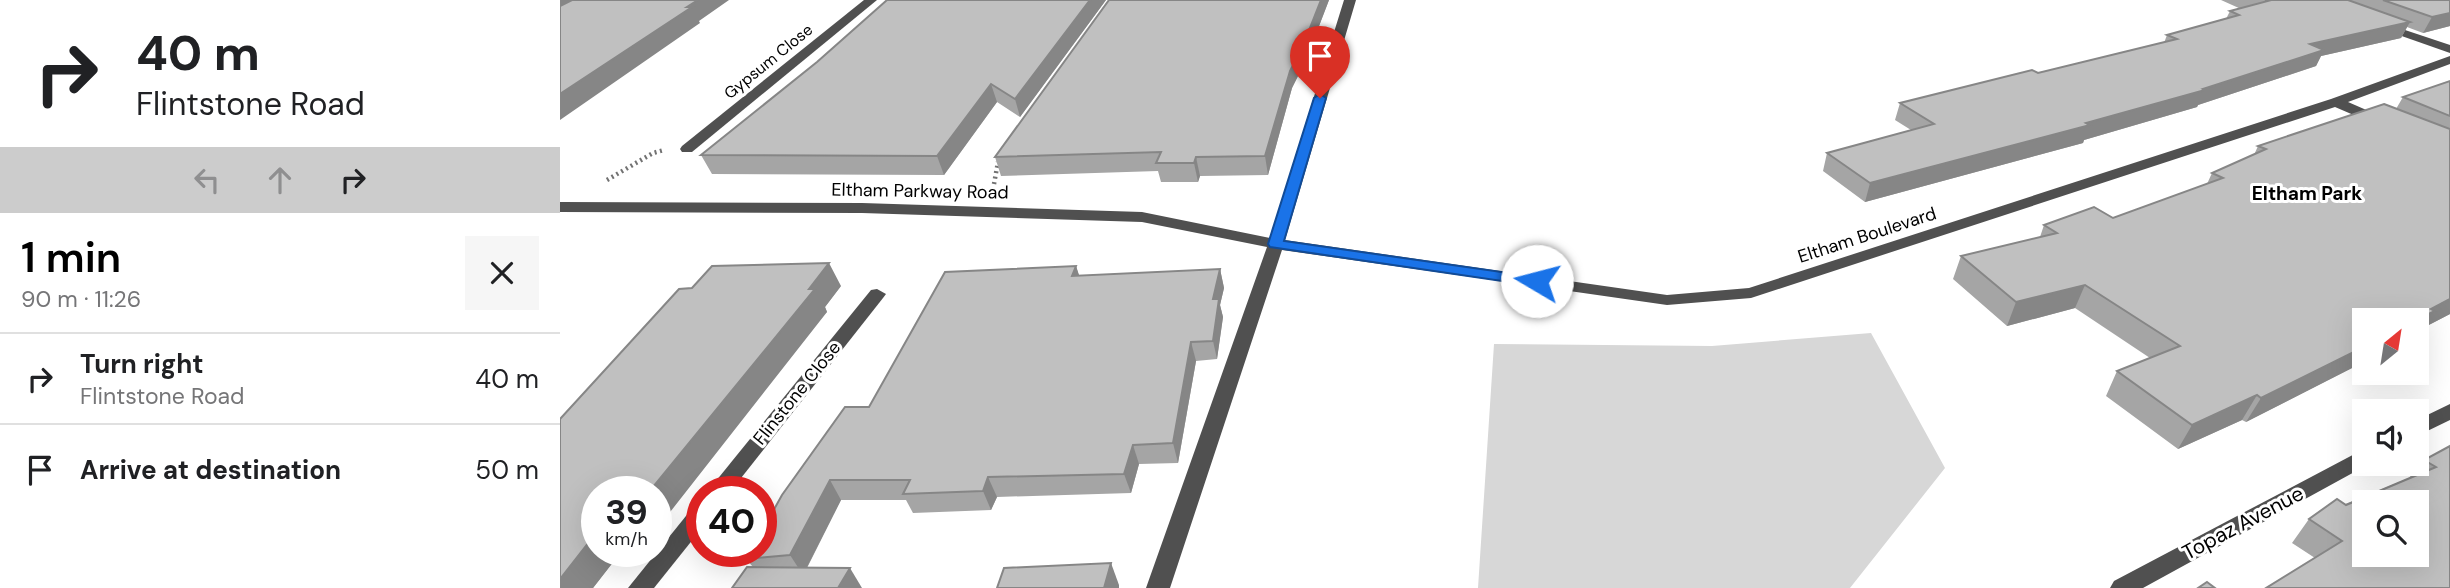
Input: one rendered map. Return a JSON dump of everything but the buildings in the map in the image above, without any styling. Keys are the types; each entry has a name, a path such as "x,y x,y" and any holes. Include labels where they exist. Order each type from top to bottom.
{"street":[{"name":"Gypsum Close","path":"687,149 871,0"},
{"path":"1158,588 1276,244 1350,0"},
{"path":"2362,18 2450,49"},
{"name":"Eltham Boulevard","path":"1276,244 1667,300 1751,293 2336,102 2450,60"},
{"path":"2336,102 2399,129"},
{"name":"Eltham Parkway Road","path":"565,207 862,208 1142,217 1276,244"},
{"name":"Flinstone Close","path":"731,476 877,295"},
{"path":"2429,422 2450,411"},
{"name":"Topaz Avenue","path":"2122,588 2352,463"},
{"path":"640,588 686,532"}],"path":[{"path":"565,207 653,153 671,148 687,149"}],"shaded area":[{"path":"1871,333 1945,468 1850,588 1478,588 1494,344 1712,346"}],"district":[{"name":"Eltham Park","path":"2307,193"}],"route":[{"path":"1320,98 1276,244 1537,281"}]}
